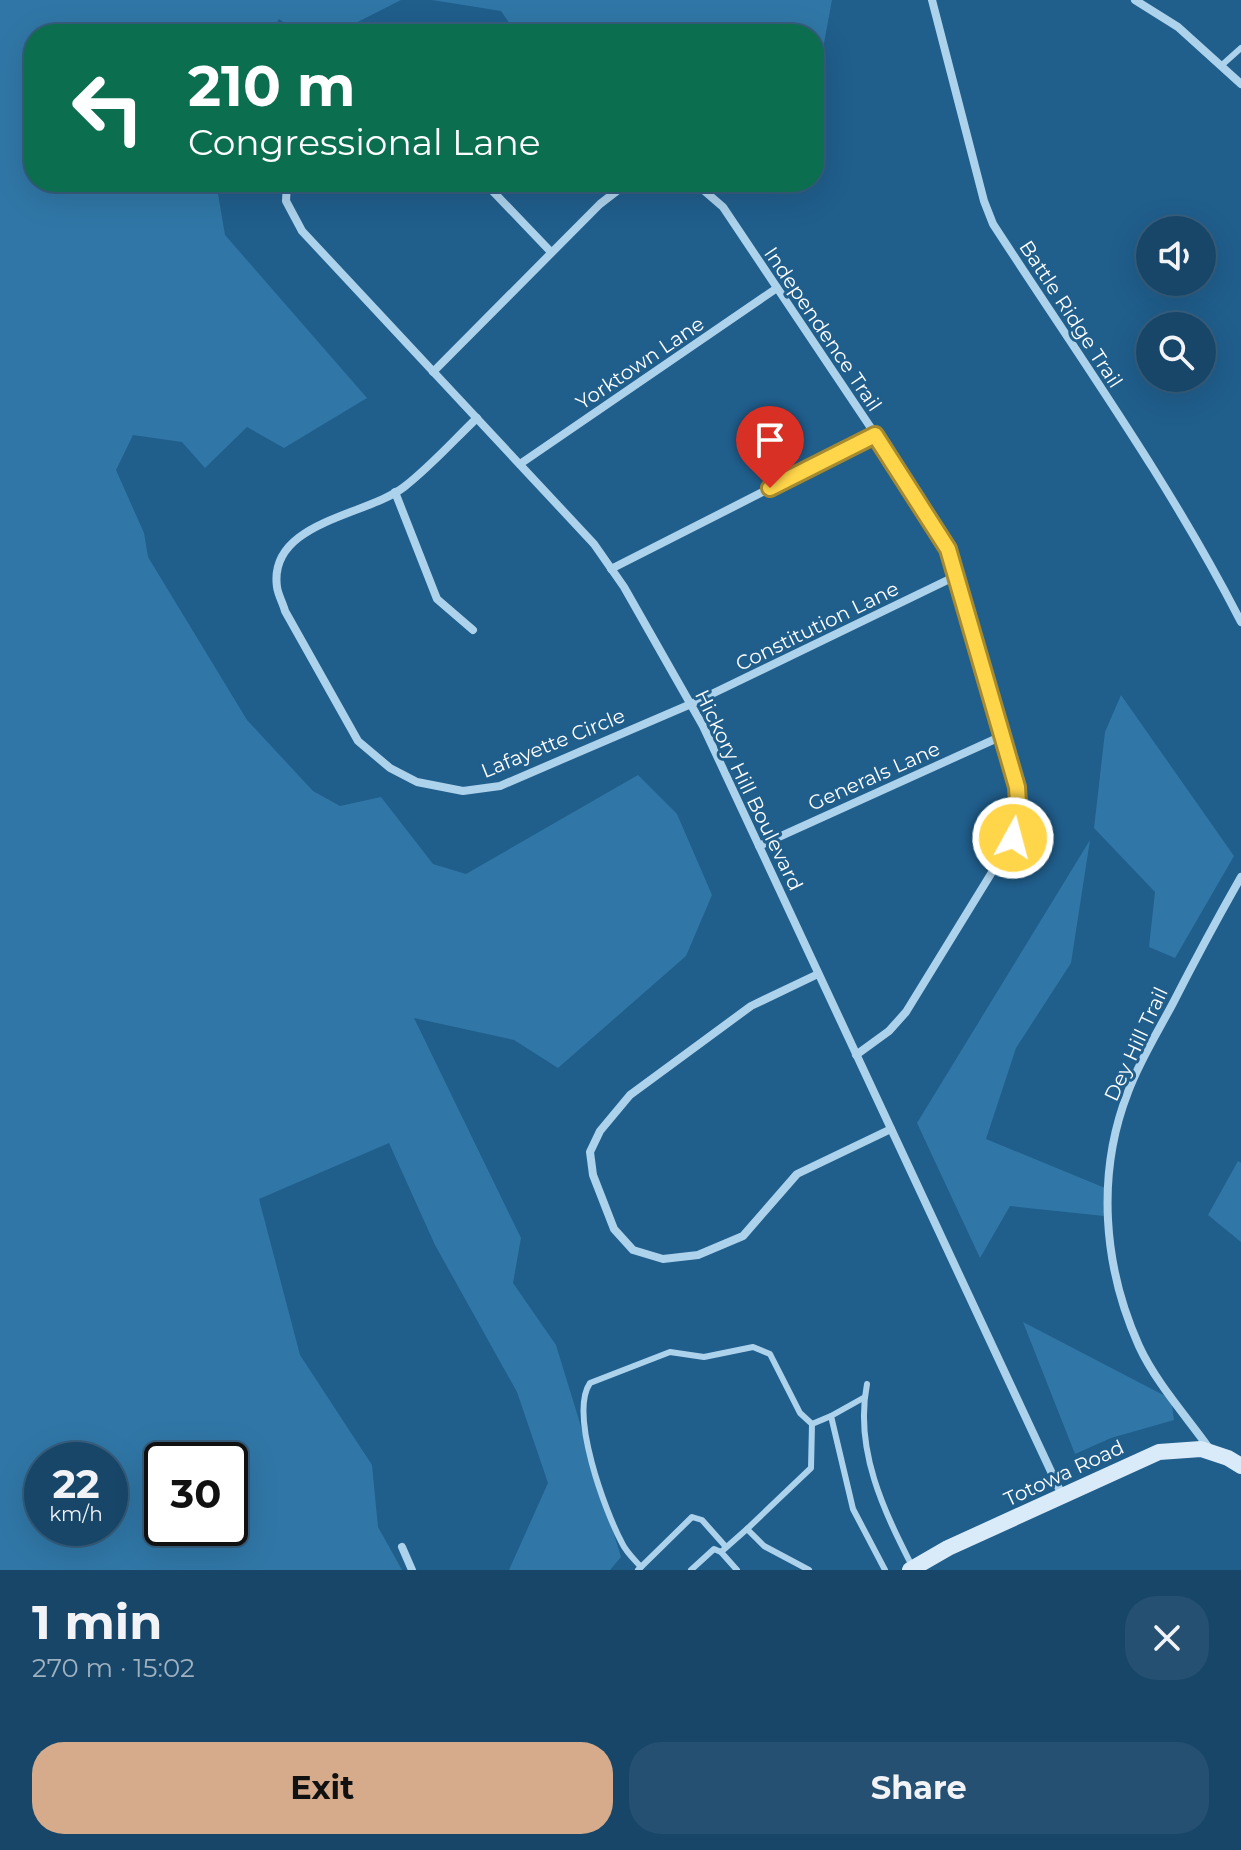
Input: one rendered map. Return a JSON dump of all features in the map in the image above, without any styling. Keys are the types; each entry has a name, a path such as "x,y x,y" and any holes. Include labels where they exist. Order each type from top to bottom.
{"main road":[{"name":"Totowa Road","path":"911,1569 948,1548 1159,1452 1184,1448 1212,1451 1241,1466"}],"street":[{"name":"Battle Ridge Trail","path":"932,0 984,201 993,224 1145,453 1221,580 1241,622"},
{"path":"1135,0 1178,27 1241,84"},
{"name":"Hickory Hill Boulevard","path":"286,192 286,201 302,231 594,544 611,569 691,704 1062,1495"},
{"path":"494,192 551,252"},
{"path":"433,372 551,252 616,192"},
{"name":"Independence Trail","path":"703,192 723,207 938,528 948,549 1017,787 1019,819 1013,838 906,1012 889,1031 856,1055"},
{"name":"Yorktown Lane","path":"520,464 777,288"},
{"name":"Lafayette Circle","path":"477,418 395,492 370,506 311,528 296,537 278,570 277,588 285,611 358,741 390,768 428,785 463,791 483,790 500,786 691,704"},
{"path":"611,569 875,435"},
{"path":"395,492 437,599 473,630"},
{"name":"Constitution Lane","path":"691,704 956,576"},
{"name":"Generals Lane","path":"759,846 1002,736"},
{"name":"Dey Hill Trail","path":"1212,1451 1150,1367 1140,1347 1114,1275 1107,1215 1110,1161 1129,1090 1241,877"},
{"path":"818,974 751,1006 630,1095 615,1110 590,1152 593,1175 614,1229 633,1250 663,1259 698,1255 743,1236 797,1174 891,1129"},
{"path":"402,1547 412,1570"}],"lane":[{"path":"1222,65 1241,48"},
{"path":"691,1570 714,1549 723,1550 811,1468 812,1424 800,1413 770,1354 759,1348 704,1357 670,1352 590,1383 585,1393 583,1413 584,1430 596,1473 622,1544 640,1568 692,1517 702,1520 723,1550 737,1570"},
{"path":"867,1384 863,1407 870,1469 911,1569"},
{"path":"812,1424 865,1397"},
{"path":"831,1416 853,1509 885,1570"},
{"path":"747,1529 764,1546 809,1570"}],"shaded area":[{"path":"0,0 401,0 354,24 286,24 279,19 276,24 24,24 24,192 218,192 225,235 367,398 284,448 247,427 205,468 182,442 133,435 116,470 144,533 148,557 247,720 313,791 340,806 381,797 433,864 466,874 638,775 677,814 712,895 686,956 558,1068 514,1040 414,1018 521,1238 513,1283 556,1345 621,1557 610,1570 509,1570 548,1483 517,1392 435,1245 389,1143 259,1199 300,1355 372,1465 378,1527 402,1570 0,1570"},
{"path":"432,0 832,0 824,43 824,24 510,24 501,11"},
{"path":"1121,695 1234,856 1175,958 1149,947 1155,892 1094,828 1105,732"},
{"path":"1090,840 1071,963 1016,1048 986,1139 1105,1188 1104,1216 1010,1206 980,1258 917,1123"},
{"path":"1238,1161 1241,1163 1241,1242 1208,1215"},
{"path":"1023,1322 1171,1399 1174,1420 1111,1438 1075,1454"}],"route":[{"path":"770,488 875,435 938,528 948,549 1017,787 1019,819 1013,838"}]}
